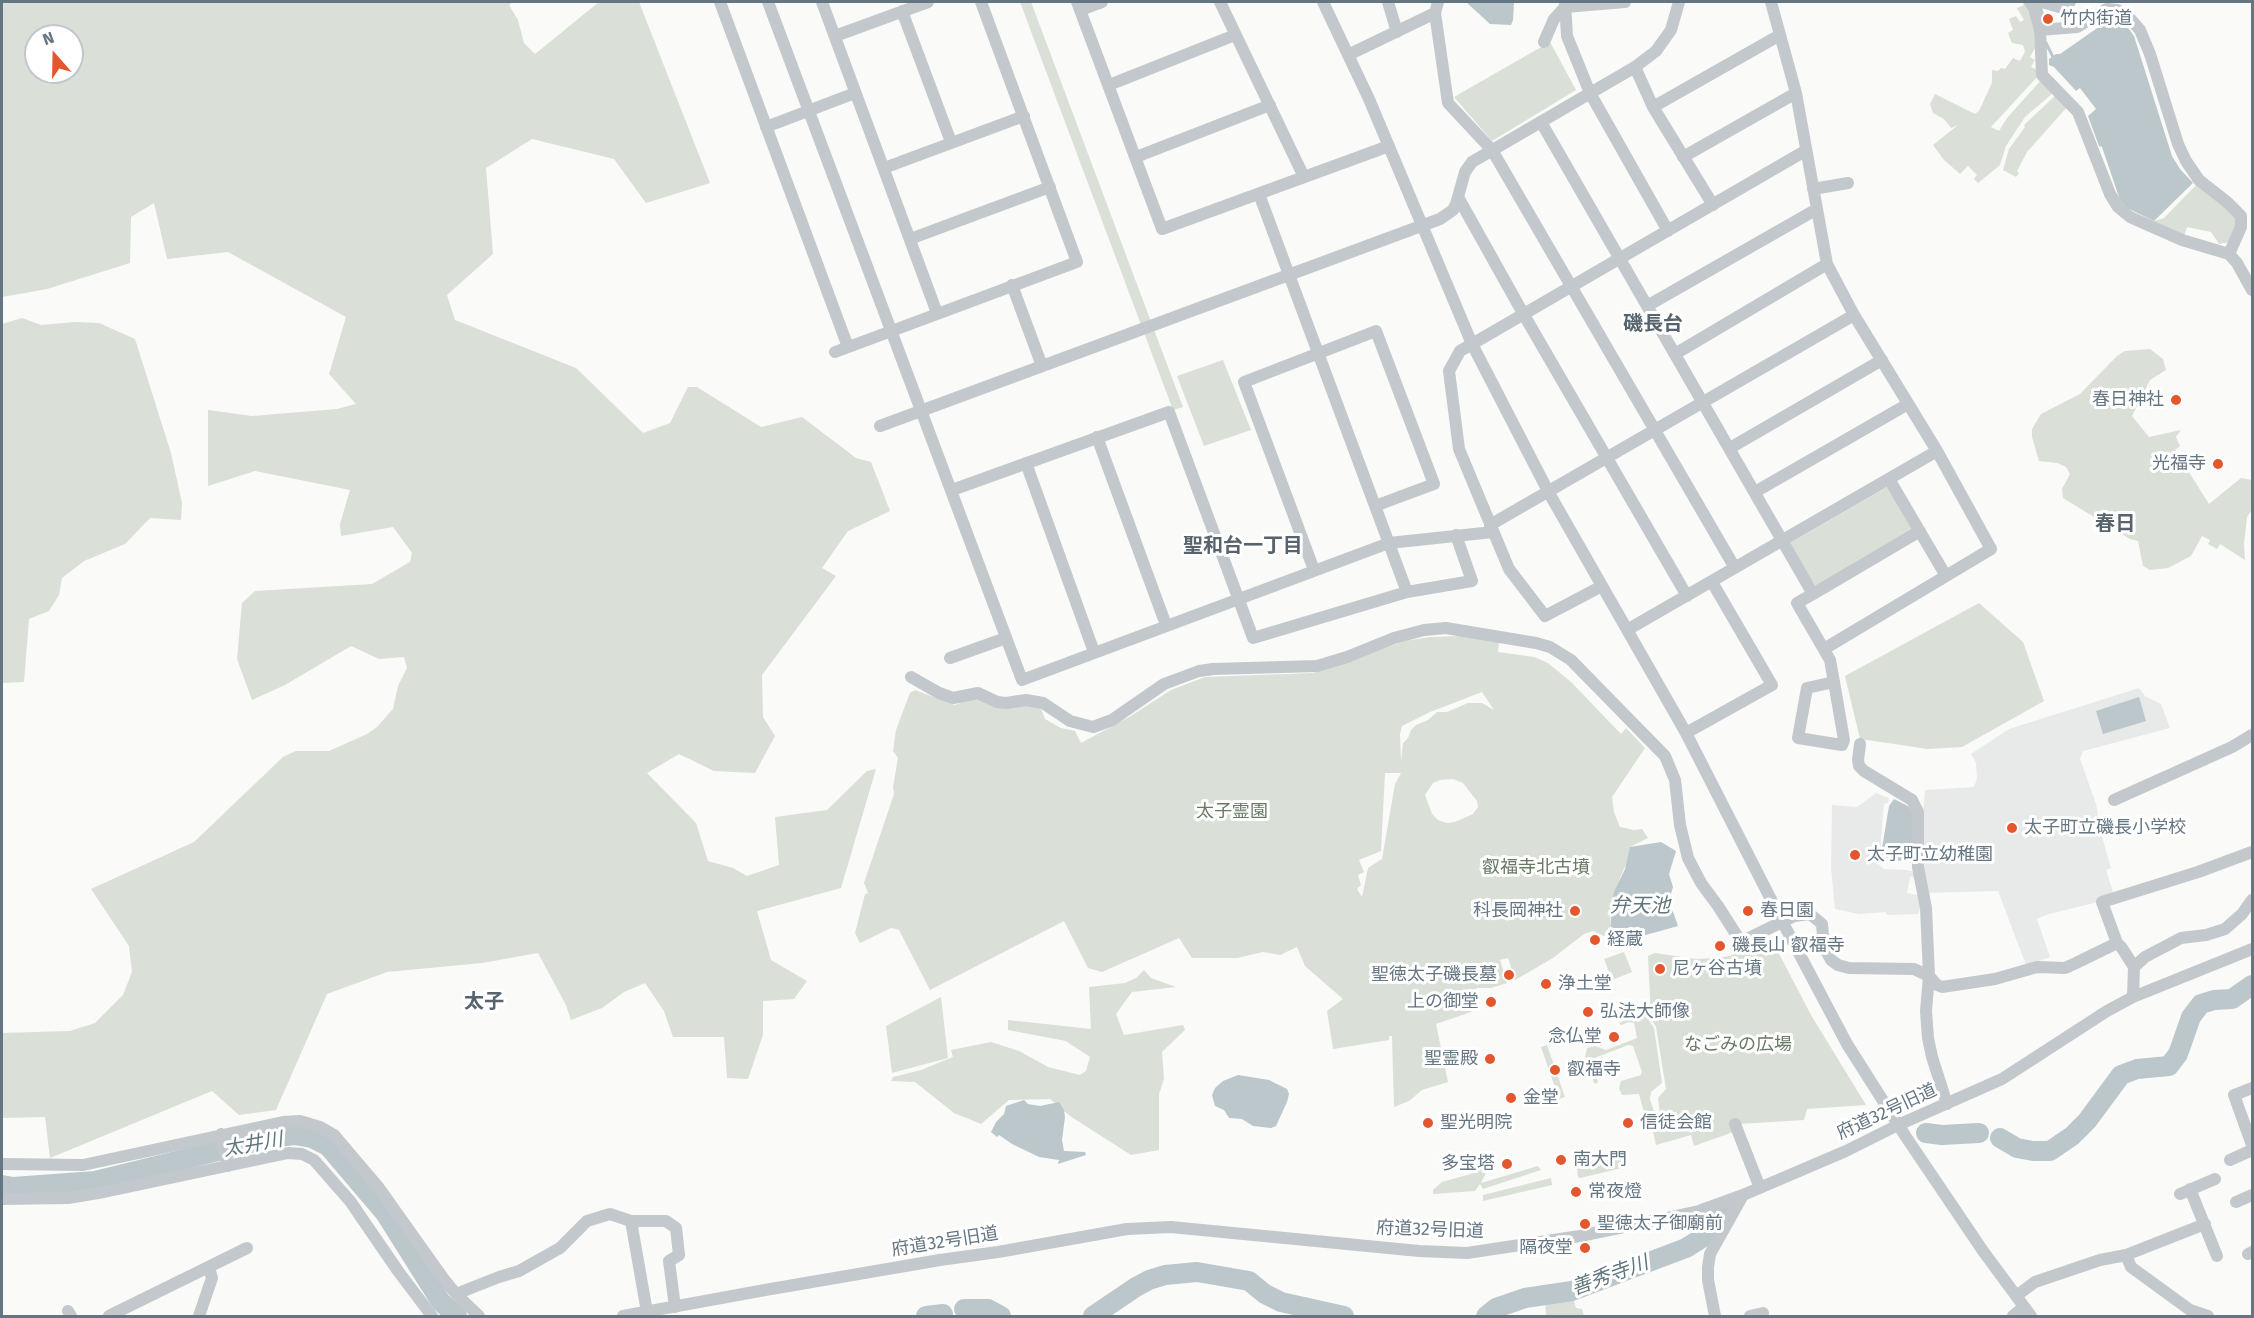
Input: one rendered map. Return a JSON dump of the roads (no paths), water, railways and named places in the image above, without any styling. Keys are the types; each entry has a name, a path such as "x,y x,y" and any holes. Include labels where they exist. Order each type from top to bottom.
{"street":[{"path":"720,2 848,347"},
{"path":"768,2 952,490 1022,680 1026,700"},
{"path":"822,2 937,313"},
{"path":"835,36 928,2"},
{"path":"835,352 1077,262 981,2"},
{"path":"1102,2 1079,5 1162,229 1389,146"},
{"path":"1220,2 1304,177"},
{"path":"1323,2 1389,146 1472,345 1549,493 1686,733 1848,1044 1898,1125 2027,1312 2013,1317"},
{"path":"1388,2 1397,32"},
{"path":"1565,4 1625,2"},
{"path":"880,426 1447,215 1453,210 1469,165 1651,56 1664,42 1674,21 1679,2"},
{"path":"1771,2 1796,93 1827,264 1854,315 1992,549 1824,649"},
{"path":"2030,2 2040,30 2042,75 2078,112 2110,194 2118,207 2130,217 2182,240 2229,254 2253,290"},
{"path":"2042,2 2059,7 2070,2"},
{"path":"1544,42 1554,19 1565,4"},
{"path":"1565,4 1569,46 1590,93 1668,231"},
{"path":"1348,55 1397,32 1436,7 1448,103 1492,150 1735,568"},
{"path":"2040,30 2077,27 2107,9 2126,14 2140,30 2150,54 2178,144 2186,161 2199,180 2228,202 2241,216 2241,227 2229,254"},
{"path":"902,11 951,142"},
{"path":"1109,85 1236,35"},
{"path":"1653,107 1780,35"},
{"path":"1635,67 1653,107 1713,205"},
{"path":"766,127 855,93"},
{"path":"1683,157 1796,93"},
{"path":"1136,157 1270,105"},
{"path":"884,168 1024,116"},
{"path":"1541,122 1813,594"},
{"path":"1602,586 1545,616 1509,569 1459,449 1449,371 1460,351 1805,151"},
{"path":"1813,189 1848,183"},
{"path":"910,239 1050,187"},
{"path":"1259,194 1407,592"},
{"path":"1458,197 1687,596"},
{"path":"1647,306 1817,209"},
{"path":"1675,354 1827,264"},
{"path":"1012,285 1041,366"},
{"path":"1022,680 1389,543 1491,529 1854,315"},
{"path":"1314,570 1244,382 1377,331 1434,484 1375,506"},
{"path":"1730,448 1881,360"},
{"path":"1755,492 1908,404"},
{"path":"952,490 1169,412 1253,638 1407,592 1472,581 1456,535"},
{"path":"1097,437 1167,625"},
{"path":"1627,630 1936,451"},
{"path":"1026,463 1094,652"},
{"path":"1889,479 1946,576"},
{"path":"1834,682 1807,688 1798,738 1842,745 1844,740 1834,682 1830,660 1797,603 1920,531"},
{"path":"1686,733 1772,685 1712,582"},
{"path":"911,677 953,698 978,693 997,702 1026,700 1043,703 1070,721 1093,727 1112,720 1175,678 1213,669 1317,666 1394,638 1424,630 1446,628 1536,643 1550,647 1571,660 1665,756 1675,780 1680,825 1688,858 1701,883 1741,942 1782,921 1802,914 1810,914 1816,917 1824,929 1823,941 1831,960 1843,967 1914,969 1929,976 1937,985 1948,987 1995,979 2037,968 2065,968 2117,944"},
{"path":"950,657 1006,638"},
{"path":"2114,800 2232,747 2253,735"},
{"path":"1860,744 1858,760 1864,771 1912,800 1916,806 1918,867 1926,908 1929,976 1926,1011 1928,1038 1947,1104"},
{"path":"2133,997 2134,967 2117,944 2102,902 2253,852"},
{"path":"2134,967 2162,947 2181,938 2225,929 2242,914 2253,900"},
{"name":"府道32号旧道","path":"623,1317 1127,1228 1178,1227 1419,1251 1467,1253 1580,1236 1699,1211 1743,1195 1846,1151 1898,1125 2002,1079 2107,1011 2133,997 2253,949"},
{"path":"2253,1088 2234,1095 2253,1145"},
{"path":"2,1164 83,1165 282,1122 300,1121 320,1127 334,1135 379,1188 456,1294 480,1317"},
{"path":"1735,1124 1760,1188"},
{"path":"222,1136 228,1163"},
{"path":"2230,1160 2253,1150"},
{"path":"2,1198 68,1198 228,1163 288,1153 302,1154 314,1160 350,1201 432,1317"},
{"path":"2215,1179 2185,1192 2205,1224 2217,1256"},
{"path":"2236,1202 2253,1194"},
{"path":"1715,1317 1707,1268 1710,1254 1743,1195"},
{"path":"456,1294 519,1271 560,1248 587,1221 610,1214 631,1221 666,1221 676,1228 680,1256 669,1261 675,1307"},
{"path":"631,1221 646,1312"},
{"path":"2016,1296 2035,1282 2100,1260 2126,1255 2205,1224"},
{"path":"113,1316 247,1248"},
{"path":"2126,1255 2131,1267 2190,1310 2208,1317"},
{"path":"199,1317 212,1278 209,1268"},
{"path":"2175,1299 2180,1317"},
{"path":"1750,1317 1762,1312"}],"water":[{"path":"1466,2 1514,2 1511,25 1490,24"},
{"path":"2117,21 2129,29 2134,36 2172,156 2193,183 2154,221 2127,208 2120,200 2102,147 2099,146 2088,116 2096,109 2080,88 2076,91 2054,67 2049,65 2049,59 2056,54 2060,54 2106,22"},
{"path":"2139,697 2146,721 2103,734 2096,711"},
{"path":"1894,799 1908,806 1913,814 1913,859 1907,861 1887,860 1881,854 1889,806"},
{"name":"弁天池","path":"1661,842 1676,851 1669,874 1673,887 1669,900 1678,926 1613,944 1610,933 1612,900 1625,869 1630,847"},
{"path":"1238,1075 1269,1080 1287,1089 1289,1094 1287,1102 1276,1126 1271,1128 1253,1126 1242,1119 1229,1118 1224,1110 1215,1106 1212,1095 1215,1088 1223,1081"},
{"path":"1024,1100 1028,1104 1040,1106 1059,1102 1065,1117 1062,1140 1064,1151 1085,1152 1086,1155 1058,1164 1059,1160 1039,1157 991,1132 996,1122 1004,1114 1006,1106"}],"waterway":[{"path":"2041,9 2044,21"},
{"path":"2046,43 2053,57"},
{"name":"善秀寺川","path":"2000,1138 2017,1148 2050,1151 2072,1136 2087,1121 2121,1075 2137,1069 2169,1066 2178,1054 2191,1017 2201,1004 2214,1000 2232,999 2252,985"},
{"name":"善秀寺川","path":"1926,1133 1942,1135 1979,1133"},
{"name":"太井川","path":"2,1185 13,1187 95,1181 271,1138 294,1135 312,1138 328,1146 385,1213 441,1302 457,1316"},
{"name":"善秀寺川","path":"1486,1316 1496,1308 1525,1298 1572,1291 1686,1248 1713,1231 1723,1214"},
{"name":"善秀寺川","path":"1093,1316 1149,1280 1165,1275 1197,1272 1249,1281 1265,1294 1281,1302 1344,1316"},
{"name":"善秀寺川","path":"964,1309 988,1309 1001,1316"},
{"name":"善秀寺川","path":"926,1316 943,1314"}],"place":[{"name":"竹内街道","path":"2048,19"},
{"name":"春日神社","path":"2176,400"},
{"name":"光福寺","path":"2218,464"},
{"name":"太子町立磯長小学校","path":"2012,828"},
{"name":"太子町立幼稚園","path":"1855,855"},
{"name":"科長岡神社","path":"1575,911"},
{"name":"春日園","path":"1748,911"},
{"name":"経蔵","path":"1595,940"},
{"name":"磯長山 叡福寺","path":"1720,946"},
{"name":"尼ヶ谷古墳","path":"1660,969"},
{"name":"聖徳太子磯長墓","path":"1509,975"},
{"name":"浄土堂","path":"1546,984"},
{"name":"上の御堂","path":"1491,1002"},
{"name":"弘法大師像","path":"1588,1012"},
{"name":"念仏堂","path":"1614,1037"},
{"name":"聖霊殿","path":"1490,1059"},
{"name":"叡福寺","path":"1555,1070"},
{"name":"金堂","path":"1511,1098"},
{"name":"聖光明院","path":"1428,1123"},
{"name":"信徒会館","path":"1628,1123"},
{"name":"南大門","path":"1561,1160"},
{"name":"多宝塔","path":"1507,1164"},
{"name":"常夜燈","path":"1576,1192"},
{"name":"聖徳太子御廟前","path":"1585,1224"},
{"name":"隔夜堂","path":"1585,1248"}],"district":[{"name":"磯長台","path":"1653,324"},
{"name":"春日","path":"2115,524"},
{"name":"聖和台一丁目","path":"1243,546"},
{"name":"太子","path":"484,1002"}],"park label":[{"name":"太子霊園","path":"1232,812"},
{"name":"叡福寺北古墳","path":"1536,868"},
{"name":"なごみの広場","path":"1738,1045"}]}
